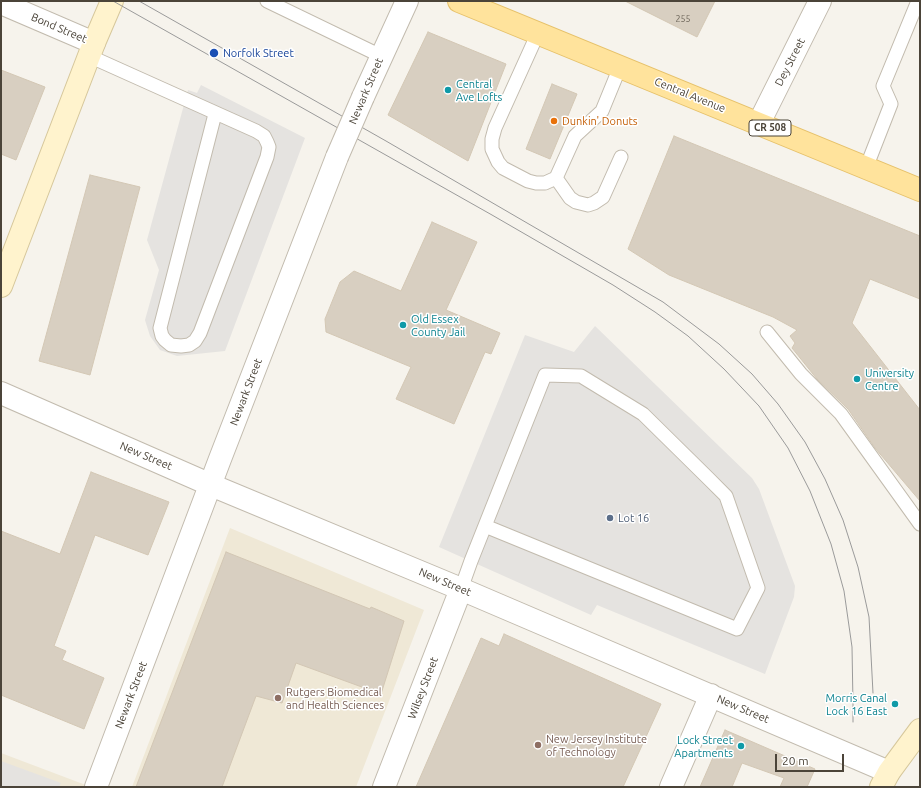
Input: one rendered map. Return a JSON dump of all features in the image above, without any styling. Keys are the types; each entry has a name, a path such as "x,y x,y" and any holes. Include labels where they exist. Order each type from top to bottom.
{"main road":[{"path":"1,286 112,1"},
{"name":"Central Avenue","path":"459,1 920,190"},
{"path":"885,779 920,730"}],"street":[{"name":"Newark Street","path":"96,787 338,157 381,56 407,1"},
{"name":"Dey Street","path":"759,123 820,1"},
{"name":"Bond Street","path":"1,3 92,50"},
{"name":"New Street","path":"1,393 211,485 710,695 885,779"},
{"name":"Wilsey Street","path":"384,787 461,589"},
{"path":"671,787 710,695"}],"lane":[{"path":"267,1 381,56"},
{"path":"866,168 891,104 883,86 918,1"},
{"path":"538,33 495,128 492,145 494,155 503,168 528,181 545,183 556,178 575,136 602,112 620,67"},
{"path":"92,50 215,114 256,131 264,136 267,142 269,152 200,333 195,341 189,345 181,346 171,344 165,340 162,336 160,328 215,114"},
{"path":"556,178 570,198 576,202 588,205 599,200 606,192 621,157"},
{"path":"767,332 801,374 841,414 920,524"},
{"path":"461,589 485,526 545,375 581,376 643,414 726,496 758,588 737,629 485,526"}],"shaded area":[{"path":"201,85 305,138 225,351 177,356 160,350 150,336 145,320 159,270 147,240 188,90 197,93"},
{"name":"Lot 16","path":"595,326 752,478 759,489 795,586 794,597 765,674 597,605 591,615 439,547 525,335 574,352"},
{"name":"Rutgers Biomedical and Health Sciences","path":"230,528 424,610 356,787 132,787"},
{"path":"1,753 91,787 1,787"},
{"path":"1,761 61,783 59,787 1,787"}],"building":[{"path":"625,1 715,1 697,37"},
{"name":"Central Ave Lofts","path":"428,32 506,64 468,161 388,115"},
{"path":"1,70 45,87 16,160 1,154"},
{"name":"Dunkin' Donuts","path":"552,84 577,94 550,159 526,149"},
{"path":"674,136 920,236 920,299 870,279 852,323 920,410 920,501 875,448 848,409 817,379 792,348 795,343 790,336 797,330 773,317 669,275 628,249"},
{"path":"90,175 140,187 90,375 39,361"},
{"name":"Old Essex County Jail","path":"432,222 477,242 446,310 500,333 491,354 485,352 454,424 396,399 411,367 326,332 325,319 340,282 354,271 401,291"},
{"path":"91,472 169,502 148,555 95,535 54,646 66,651 62,660 104,678 84,729 1,695 1,531 60,554"},
{"path":"226,552 404,621 381,694 296,663 282,703 256,696 222,787 136,787"},
{"name":"New Jersey Institute of Technology","path":"504,634 661,704 623,787 416,787 481,638 499,646"},
{"name":"Lock Street Apartments","path":"725,730 815,769 807,787 780,787 784,778 742,763 732,787 700,787"}],"tram line":[{"path":"113,1 613,285 655,312 688,336 724,369 759,406 788,448 810,491 831,544 844,591 852,647 853,722"},
{"path":"139,1 386,141 663,302 719,344 752,374 778,404 805,442 825,479 843,520 858,567 869,617 873,693"}],"place":[{"name":"Norfolk Street","path":"214,53"},
{"name":"Central Ave Lofts","path":"448,90"},
{"name":"Dunkin' Donuts","path":"554,121"},
{"name":"Old Essex County Jail","path":"403,325"},
{"name":"University Centre","path":"857,379"},
{"name":"Lot 16","path":"610,518"},
{"name":"Rutgers Biomedical and Health Sciences","path":"278,698"},
{"name":"Morris Canal Lock 16 East","path":"895,704"},
{"name":"New Jersey Institute of Technology","path":"538,745"},
{"name":"Lock Street Apartments","path":"741,746"}]}
